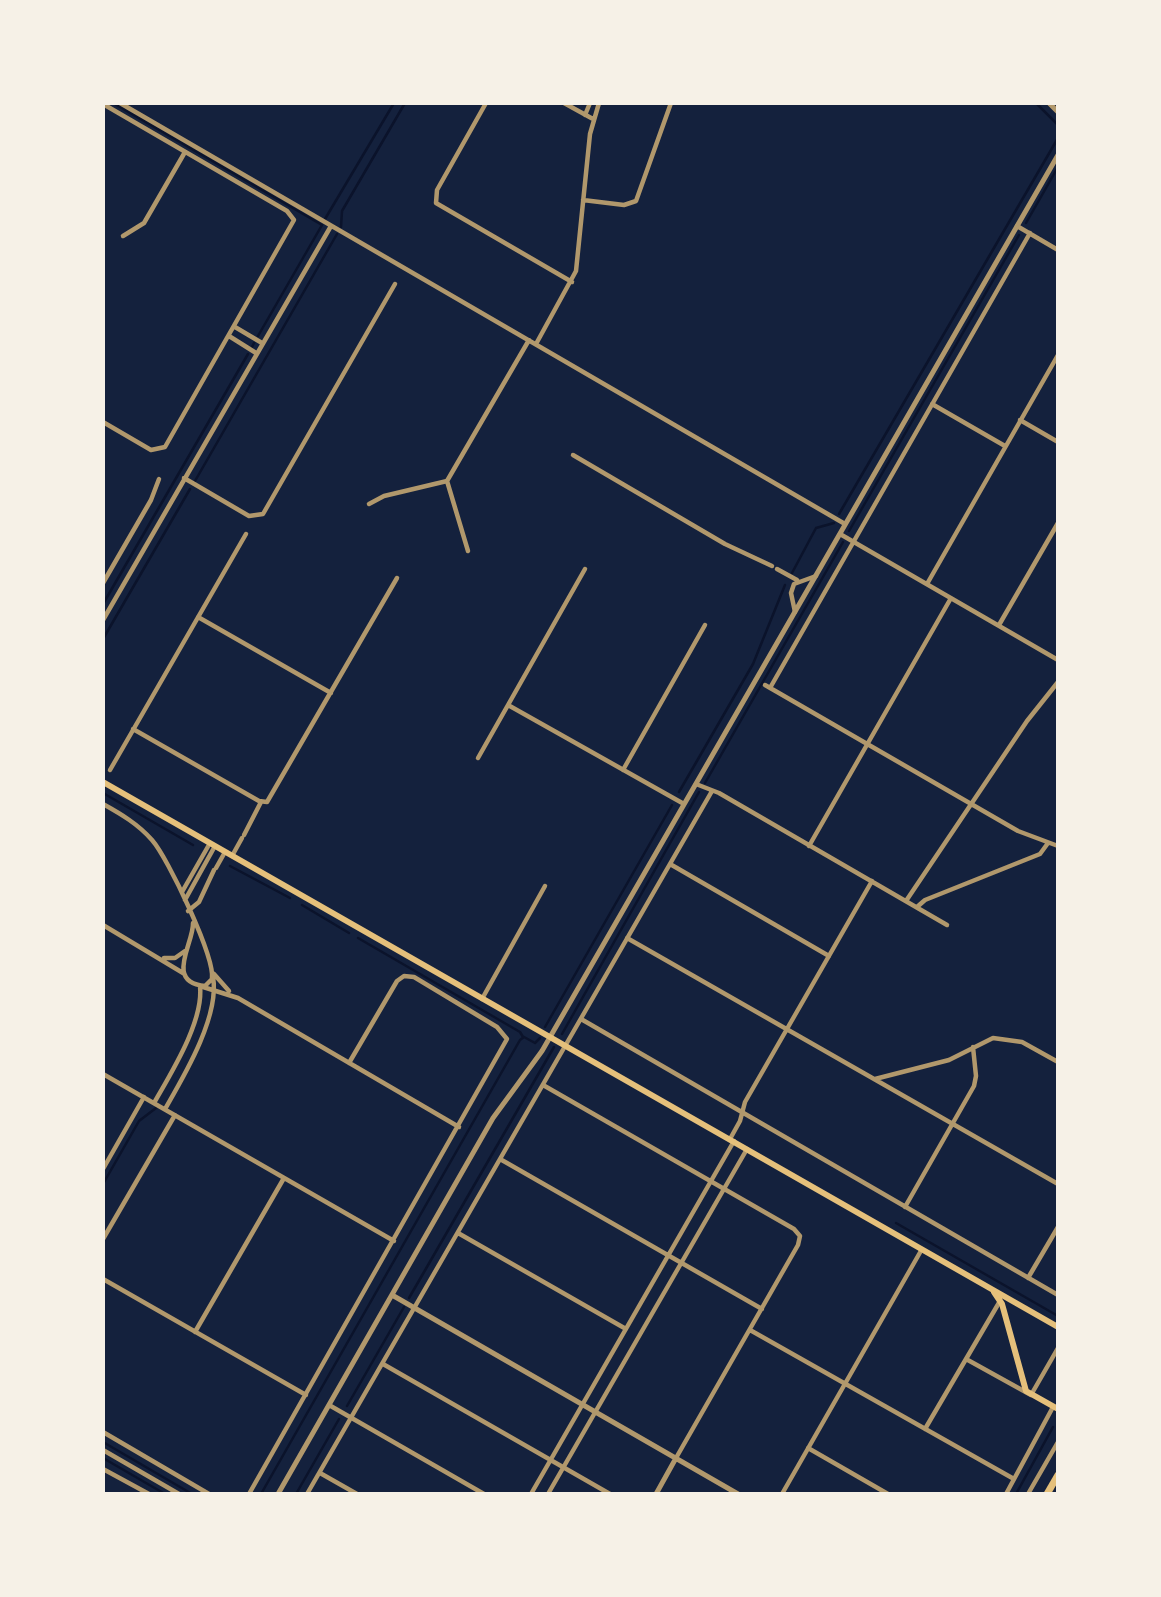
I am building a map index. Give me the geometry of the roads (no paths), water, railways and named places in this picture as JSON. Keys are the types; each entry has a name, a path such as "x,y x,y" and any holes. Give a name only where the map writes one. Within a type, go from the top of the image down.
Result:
{"main road":[{"path":"103,782 1058,1327"},
{"path":"987,1287 1000,1300 1025,1387 1031,1395 1056,1408"},
{"path":"1047,1494 1058,1475"}],"street":[{"path":"120,103 845,524"},
{"path":"486,103 437,190 436,203 572,282"},
{"path":"564,103 593,119"},
{"path":"585,115 590,103"},
{"path":"536,344 572,282 577,267 593,119 599,103"},
{"path":"583,200 624,205 636,201 671,103"},
{"path":"1049,103 1058,112"},
{"path":"103,104 287,211 294,219 163,449 151,450 103,422"},
{"path":"123,236 144,223 185,152"},
{"path":"278,1494 496,1113 550,1037 1058,155"},
{"path":"103,620 331,226"},
{"path":"1017,226 1058,250"},
{"path":"1030,233 854,542 768,686 1023,834 1058,846"},
{"path":"184,478 249,516 263,514 395,284"},
{"path":"234,327 262,343"},
{"path":"229,336 256,353"},
{"path":"369,504 384,496 447,481 529,340"},
{"path":"927,584 1058,355"},
{"path":"932,404 1006,446"},
{"path":"1020,420 1058,442"},
{"path":"573,455 725,544 797,580 816,576"},
{"path":"103,583 149,503 159,479"},
{"path":"447,481 468,551"},
{"path":"999,625 1058,523"},
{"path":"110,770 246,534"},
{"path":"840,534 1058,660"},
{"path":"478,758 585,569"},
{"path":"188,911 199,902 215,869 243,836 261,802 270,798 397,578"},
{"path":"794,612 791,593 797,580"},
{"path":"810,846 951,598"},
{"path":"198,617 331,693"},
{"path":"623,770 705,625"},
{"path":"906,901 1027,721 1058,682"},
{"path":"508,705 684,804"},
{"path":"133,729 261,802"},
{"path":"695,784 712,791 947,925"},
{"path":"307,1494 712,791"},
{"path":"103,804 133,822 153,841 171,869 212,973 214,989 197,1044 165,1110"},
{"path":"917,907 925,901 1040,854 1048,843"},
{"path":"181,893 213,845"},
{"path":"184,900 213,845"},
{"path":"670,864 829,956"},
{"path":"531,1494 711,1181 732,1140 742,1112 872,881"},
{"path":"482,999 545,886"},
{"path":"187,976 183,962 193,935 193,923"},
{"path":"103,925 157,956 200,986 238,998"},
{"path":"628,937 1058,1184"},
{"path":"157,956 175,958 186,950"},
{"path":"200,986 207,985 212,973"},
{"path":"212,973 238,998 458,1127"},
{"path":"249,1494 505,1046 506,1036 498,1027 414,977 404,976 397,981 349,1063"},
{"path":"155,1103 188,1035 199,1005 200,986"},
{"path":"581,1019 1058,1295"},
{"path":"874,1079 949,1060 990,1038 1015,1040 1058,1062"},
{"path":"905,1207 976,1081 973,1047"},
{"path":"103,1074 394,1241"},
{"path":"543,1084 794,1229 800,1236 762,1309 656,1494"},
{"path":"103,1169 144,1097"},
{"path":"103,1240 175,1115"},
{"path":"548,1494 747,1149"},
{"path":"500,1159 762,1309"},
{"path":"195,1332 284,1178"},
{"path":"1028,1278 1058,1227"},
{"path":"458,1233 626,1329"},
{"path":"782,1494 922,1249"},
{"path":"103,1279 306,1395"},
{"path":"392,1295 676,1458 729,1492 738,1494"},
{"path":"925,1429 1000,1300"},
{"path":"750,1330 1014,1479"},
{"path":"966,1359 1031,1395 1058,1348"},
{"path":"382,1364 610,1494"},
{"path":"329,1405 484,1494"},
{"path":"1006,1494 1056,1408"},
{"path":"103,1432 209,1494"},
{"path":"1028,1494 1058,1442"},
{"path":"808,1448 888,1494"},
{"path":"103,1450 179,1494"},
{"path":"103,1469 149,1494"},
{"path":"320,1473 357,1494"}],"waterway":[{"path":"113,103 322,225 258,336"},
{"path":"325,219 394,103"},
{"path":"341,227 342,211 405,103"},
{"path":"1036,103 1058,125"},
{"path":"839,514 1058,138"},
{"path":"1026,223 1058,167"},
{"path":"195,481 337,234"},
{"path":"849,531 1019,235"},
{"path":"252,347 254,343"},
{"path":"103,604 248,354"},
{"path":"103,639 190,489"},
{"path":"792,573 816,528 834,523"},
{"path":"705,783 843,542"},
{"path":"679,792 753,664 785,585"},
{"path":"562,1034 699,792"},
{"path":"103,793 193,845"},
{"path":"545,1027 672,805"},
{"path":"230,866 290,898"},
{"path":"302,905 349,933"},
{"path":"358,938 520,1032 523,1037"},
{"path":"261,1494 520,1040 524,1037 535,1043 540,1038"},
{"path":"409,1298 554,1047"},
{"path":"103,1184 139,1121 156,1108"},
{"path":"896,1223 1058,1316"},
{"path":"347,1406 404,1307"},
{"path":"296,1494 339,1419"},
{"path":"1016,1494 1053,1427"},
{"path":"103,1442 192,1494"},
{"path":"103,1458 165,1494"}]}
